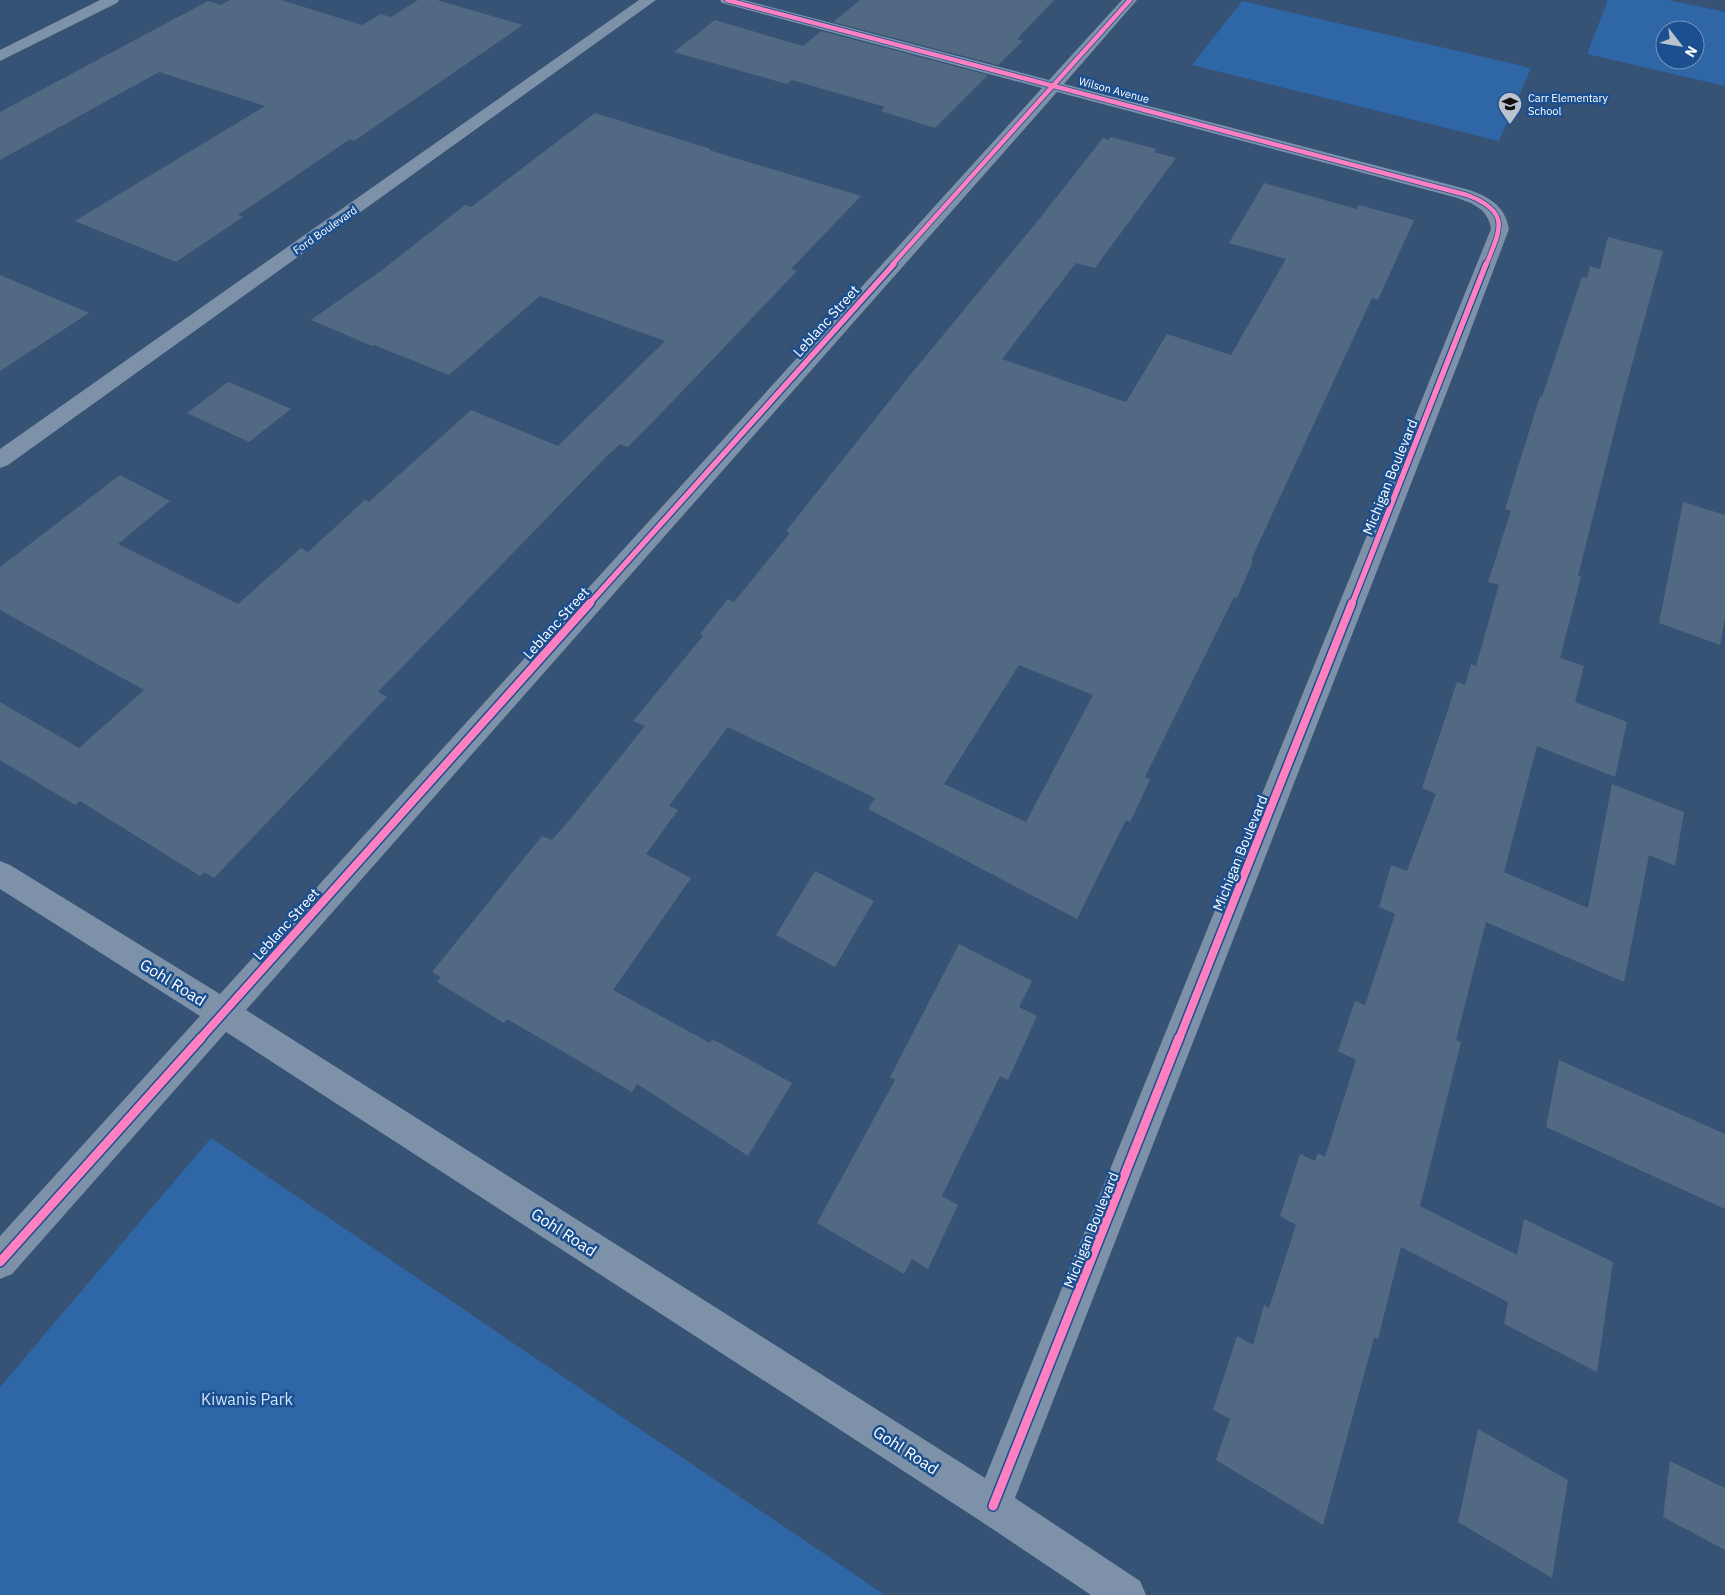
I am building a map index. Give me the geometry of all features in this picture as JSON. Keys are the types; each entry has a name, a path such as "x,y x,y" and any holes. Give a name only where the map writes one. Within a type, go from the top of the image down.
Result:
{"street":[{"path":"0,56 112,0"},
{"name":"Ford Boulevard","path":"0,460 649,0"},
{"name":"Wilson Avenue","path":"727,0 1460,192 1484,202 1492,209"},
{"name":"Leblanc Street","path":"0,1262 1130,0"},
{"name":"Michigan Boulevard","path":"993,1506 1500,229 1500,219 1492,209"},
{"name":"Gohl Road","path":"0,874 223,1013 993,1506 1126,1595"}],"green space":[{"path":"1608,0 1669,0 1725,12 1725,86 1656,70 1705,70 1705,20 1655,20 1655,70 1587,54"},
{"path":"1242,1 1531,68 1499,141 1192,65"},
{"name":"Kiwanis Park","path":"211,1138 885,1595 0,1595 0,1387"}],"building":[{"path":"230,0 281,0 362,25 381,14 391,17 418,0 437,0 523,25 354,141 350,139 238,215 243,217 176,262 75,221 265,106 159,72 0,160 0,112 208,1 221,5"},
{"path":"860,0 1054,0 1017,39 1023,41 998,65 833,22"},
{"path":"715,20 803,46 821,31 988,75 935,128 881,111 885,107 792,80 787,84 674,52"},
{"path":"595,113 861,196 791,269 797,271 671,403 628,447 620,444 606,457 378,692 387,697 214,878 204,872 200,876 80,801 75,805 0,760 0,702 79,748 144,690 0,610 0,567 120,475 170,501 118,544 238,604 301,548 308,552 365,500 369,502 471,410 558,446 665,341 540,296 449,375 374,345 372,346 311,320 382,270 465,205 471,207"},
{"path":"1111,137 1157,149 1154,152 1176,158 1095,268 1076,263 1002,359 1126,402 1167,334 1231,355 1286,259 1229,243 1264,183 1357,209 1359,205 1414,220 1378,300 1372,298 1251,560 1253,561 1237,598 1234,597 1145,777 1150,780 1130,822 1126,820 1077,919 868,809 875,798 728,727 669,806 678,810 646,854 691,878 613,990 710,1043 712,1039 792,1083 748,1156 637,1084 632,1092 507,1019 504,1023 437,982 441,977 432,972 542,836 552,840 572,817 645,726 633,721 703,636 700,634 728,599 734,602 790,533 786,531 906,380 1040,218 1103,138 1108,140","holes":["1019,665 1093,695 1026,822 944,784"]},
{"path":"1608,237 1663,251 1622,401 1578,576 1581,577 1560,658 1584,666 1575,702 1627,722 1615,777 1537,746 1504,872 1588,908 1612,784 1684,812 1675,866 1649,855 1624,982 1486,922 1456,1040 1461,1042 1420,1206 1517,1255 1524,1219 1613,1262 1597,1372 1504,1324 1508,1302 1401,1247 1378,1339 1374,1338 1323,1525 1216,1460 1230,1419 1213,1410 1237,1336 1253,1345 1264,1305 1269,1308 1296,1225 1280,1216 1300,1154 1315,1161 1318,1153 1325,1157 1356,1060 1338,1051 1355,1001 1365,1005 1395,914 1379,907 1391,865 1407,871 1436,794 1422,788 1457,682 1465,685 1471,664 1476,666 1499,585 1488,582 1511,511 1505,509 1540,396 1542,397 1582,277 1587,278 1590,266 1600,269"},
{"path":"0,275 89,313 0,371"},
{"path":"228,382 291,409 249,442 187,413"},
{"path":"1683,502 1725,515 1725,618 1720,645 1659,623"},
{"path":"815,871 874,901 835,967 776,935"},
{"path":"959,944 1032,981 1019,1007 1037,1016 1008,1080 1000,1076 942,1196 958,1205 928,1269 912,1259 904,1274 817,1223 895,1080 890,1077"},
{"path":"1559,1060 1725,1134 1725,1209 1546,1127"},
{"path":"1478,1429 1568,1480 1552,1578 1458,1522"},
{"path":"1670,1461 1725,1488 1725,1550 1663,1517"}],"cycle path":[{"path":"727,0 1460,193 1487,205 1492,209 1499,221 1500,229 1452,353 993,1506"},
{"path":"0,1262 1130,0"}],"place":[{"name":"Carr Elementary School","path":"1510,125"}]}
